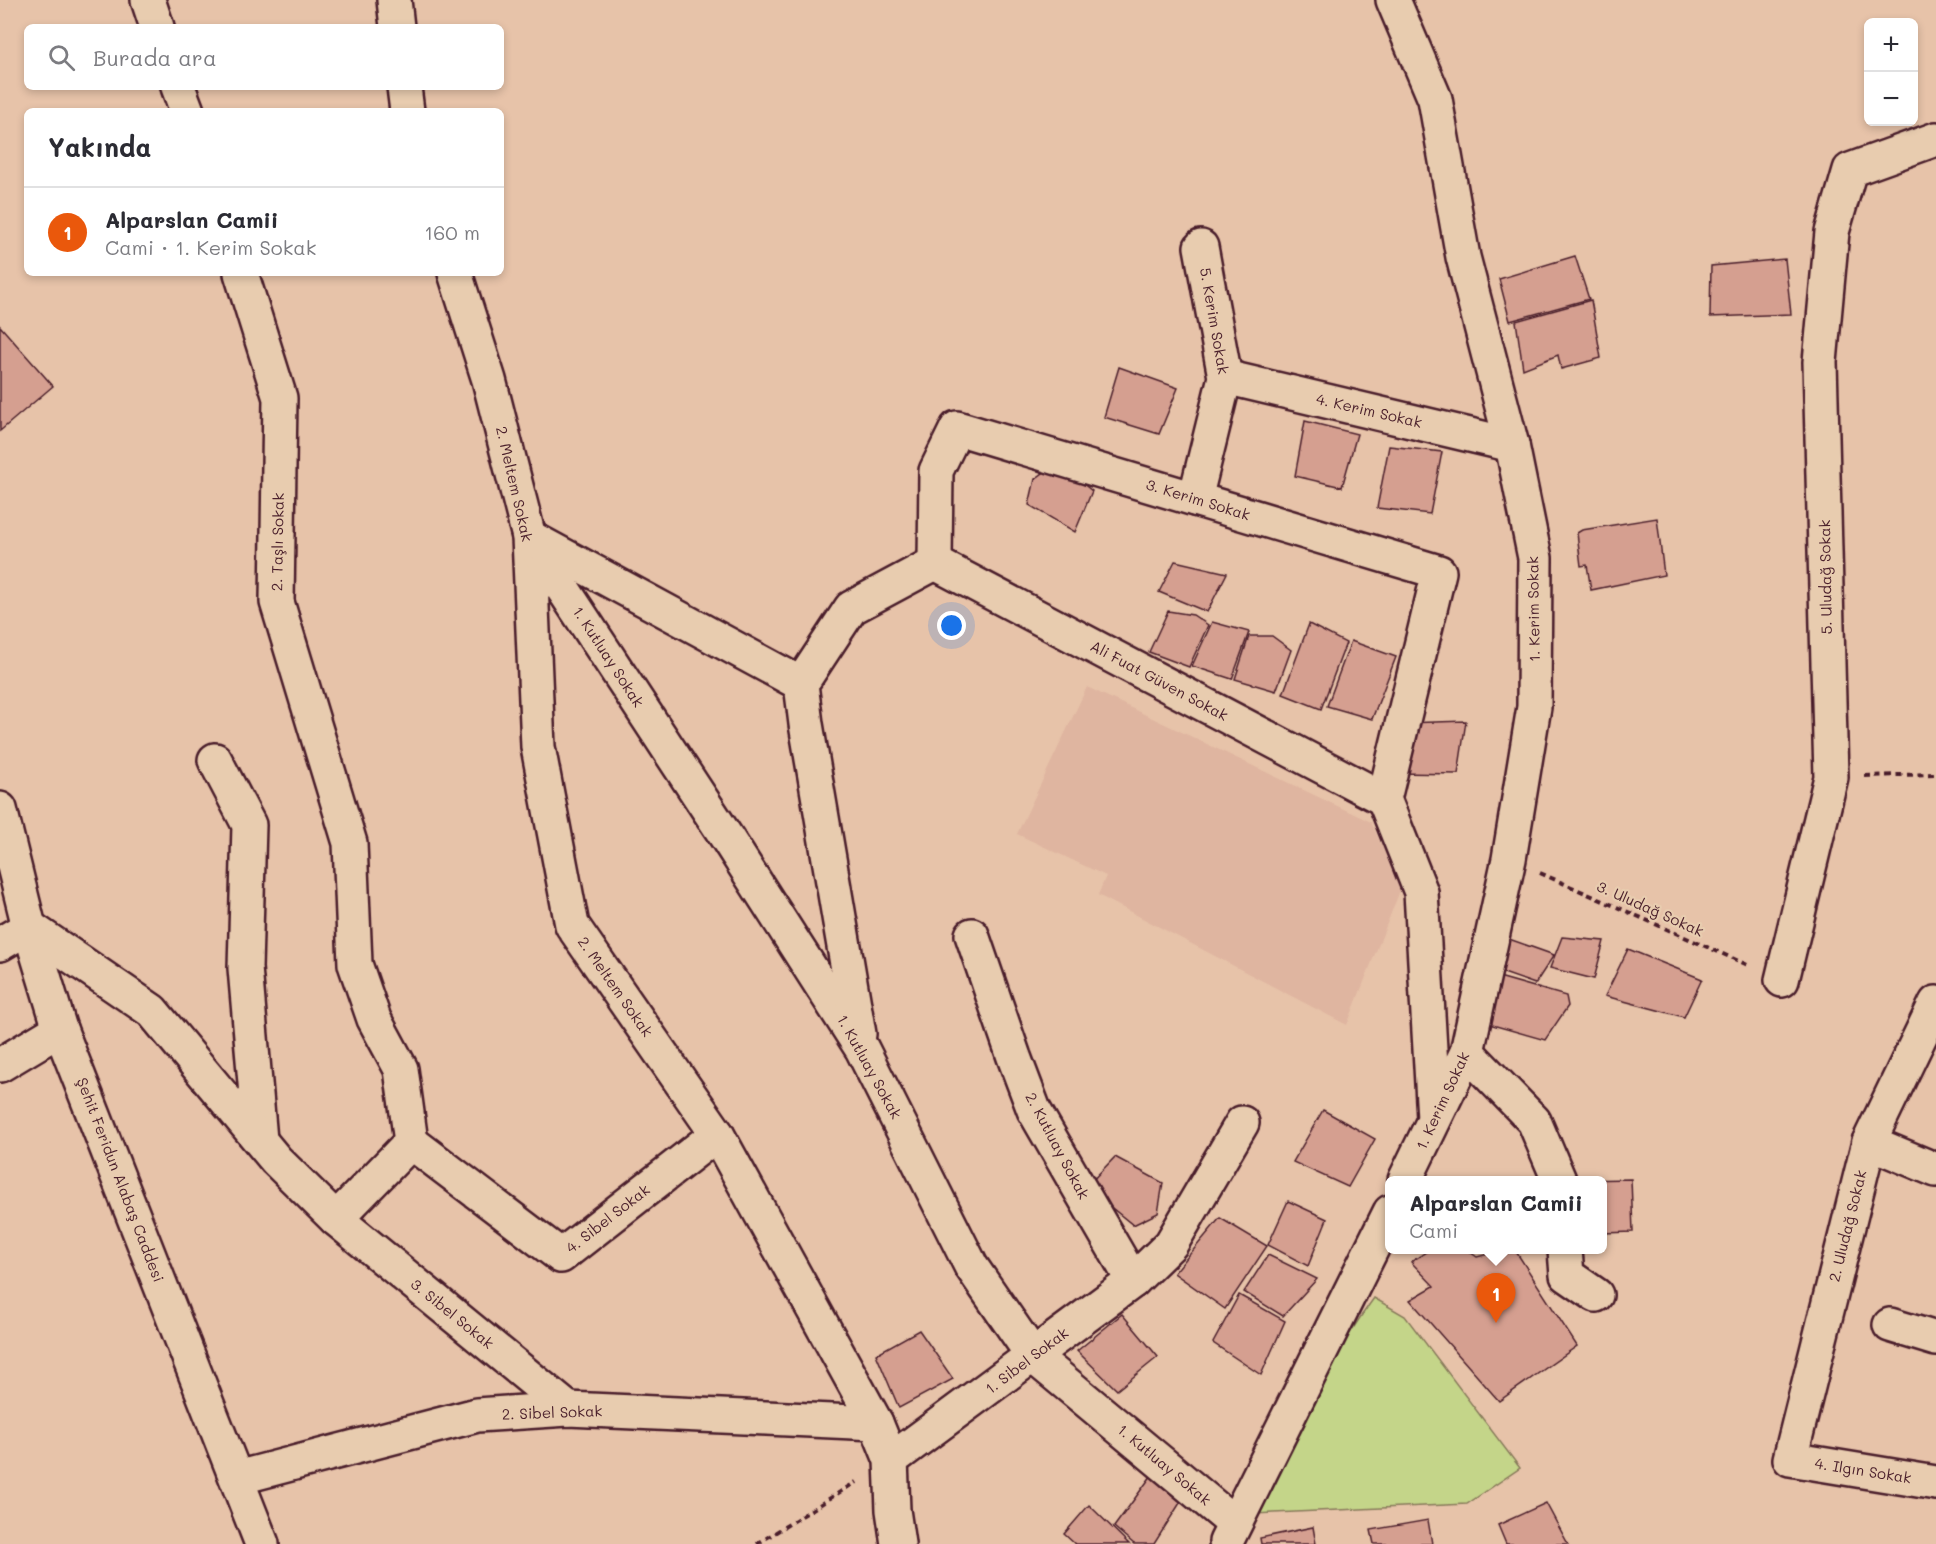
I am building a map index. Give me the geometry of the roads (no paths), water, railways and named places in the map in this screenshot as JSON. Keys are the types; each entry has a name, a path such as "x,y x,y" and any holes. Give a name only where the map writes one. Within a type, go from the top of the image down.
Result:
{"street":[{"path":"148,0 156,24"},
{"path":"394,0 397,24"},
{"name":"1. Kerim Sokak","path":"1393,0 1435,99 1463,257 1512,445 1535,558 1534,707 1509,859 1467,1052 1407,1176"},
{"path":"179,90 186,108"},
{"path":"404,90 407,108"},
{"name":"5. Uludağ Sokak","path":"1782,980 1831,777 1820,362 1832,232 1850,170 1936,139"},
{"name":"5. Kerim Sokak","path":"1195,499 1225,377 1201,248"},
{"name":"2. Taşlı Sokak","path":"242,276 280,398 277,602 350,843 355,964 374,1019 401,1069 411,1142"},
{"name":"2. Meltem Sokak","path":"456,276 489,380 529,537 538,747 572,925 717,1134 876,1423 891,1460 893,1510 898,1544"},
{"name":"4. Kerim Sokak","path":"1225,377 1512,445"},
{"name":"3. Kerim Sokak","path":"935,563 936,471 957,428 1439,572 1384,799"},
{"path":"529,537 801,684"},
{"name":"1. Kutluay Sokak","path":"529,537 727,838 862,1049 971,1266 1033,1356 1229,1534"},
{"path":"862,1049 801,684 851,608 935,563"},
{"name":"Ali Fuat Güven Sokak","path":"935,563 1384,799"},
{"path":"215,760 249,825 245,968 260,1140"},
{"path":"1384,799 1421,892 1434,1123"},
{"name":"Şehit Feridun Alabaş Caddesi","path":"0,809 29,927 60,1029 262,1544"},
{"path":"0,944 29,927"},
{"name":"3. Sibel Sokak","path":"29,927 152,1011 276,1160 336,1219 568,1409"},
{"name":"2. Kutluay Sokak","path":"972,935 1034,1110 1132,1281"},
{"name":"2. Uludağ Sokak","path":"1790,1459 1869,1142 1929,1034 1936,1003"},
{"path":"0,1065 60,1029"},
{"path":"1467,1052 1534,1121 1557,1176"},
{"name":"1. Sibel Sokak","path":"891,1460 1132,1281 1171,1244 1242,1123"},
{"name":"4. Sibel Sokak","path":"411,1142 561,1256 717,1134"},
{"path":"336,1219 411,1142"},
{"path":"1869,1142 1936,1170"},
{"path":"1229,1534 1385,1220"},
{"path":"1565,1254 1567,1275 1596,1295"},
{"path":"1890,1325 1936,1339"},
{"name":"2. Sibel Sokak","path":"237,1478 477,1415 568,1409 876,1423"},
{"name":"4. Ilgın Sokak","path":"1790,1459 1936,1483"}],"place":[{"name":"Alparslan Camii","path":"1496,1323"}]}
